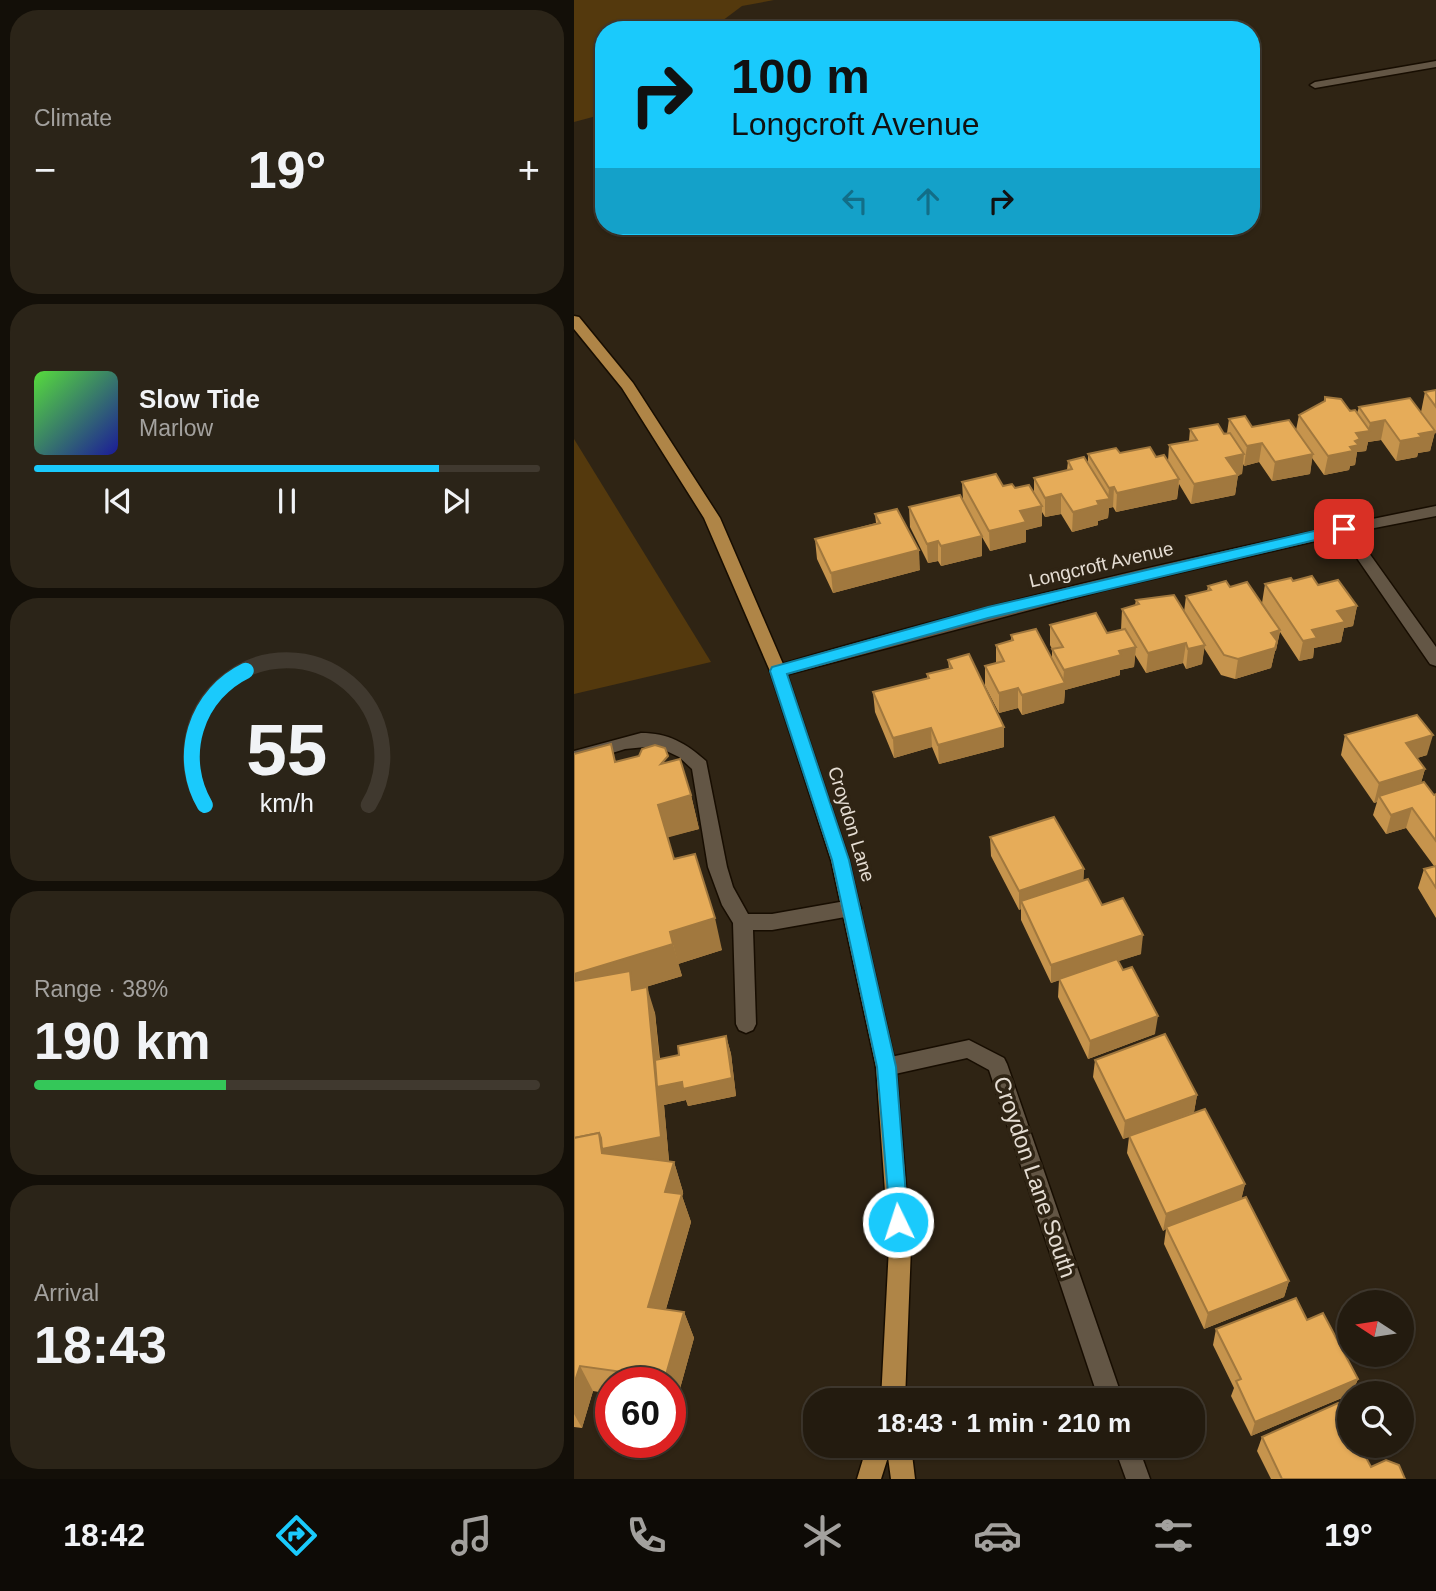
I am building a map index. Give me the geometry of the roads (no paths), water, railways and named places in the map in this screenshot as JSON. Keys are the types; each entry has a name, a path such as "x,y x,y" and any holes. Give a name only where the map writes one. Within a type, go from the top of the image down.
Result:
{"main road":[{"name":"Croydon Lane","path":"574,320 628,386 712,518 778,671 840,860 886,1067 900,1247 894,1388"},
{"path":"869,1479 875,1458"},
{"path":"900,1458 903,1479"}],"street":[{"path":"1315,85 1436,64"},
{"name":"Longcroft Avenue","path":"778,671 988,612 1344,529 1436,511"},
{"path":"1344,529 1436,660"},
{"path":"574,758 653,737 673,742 700,766 718,877 729,904 743,922 746,1024"},
{"path":"743,922 772,922 851,908"},
{"name":"Croydon Lane South","path":"886,1067 969,1049 997,1064 1107,1388"},
{"path":"1130,1458 1138,1479"}]}
